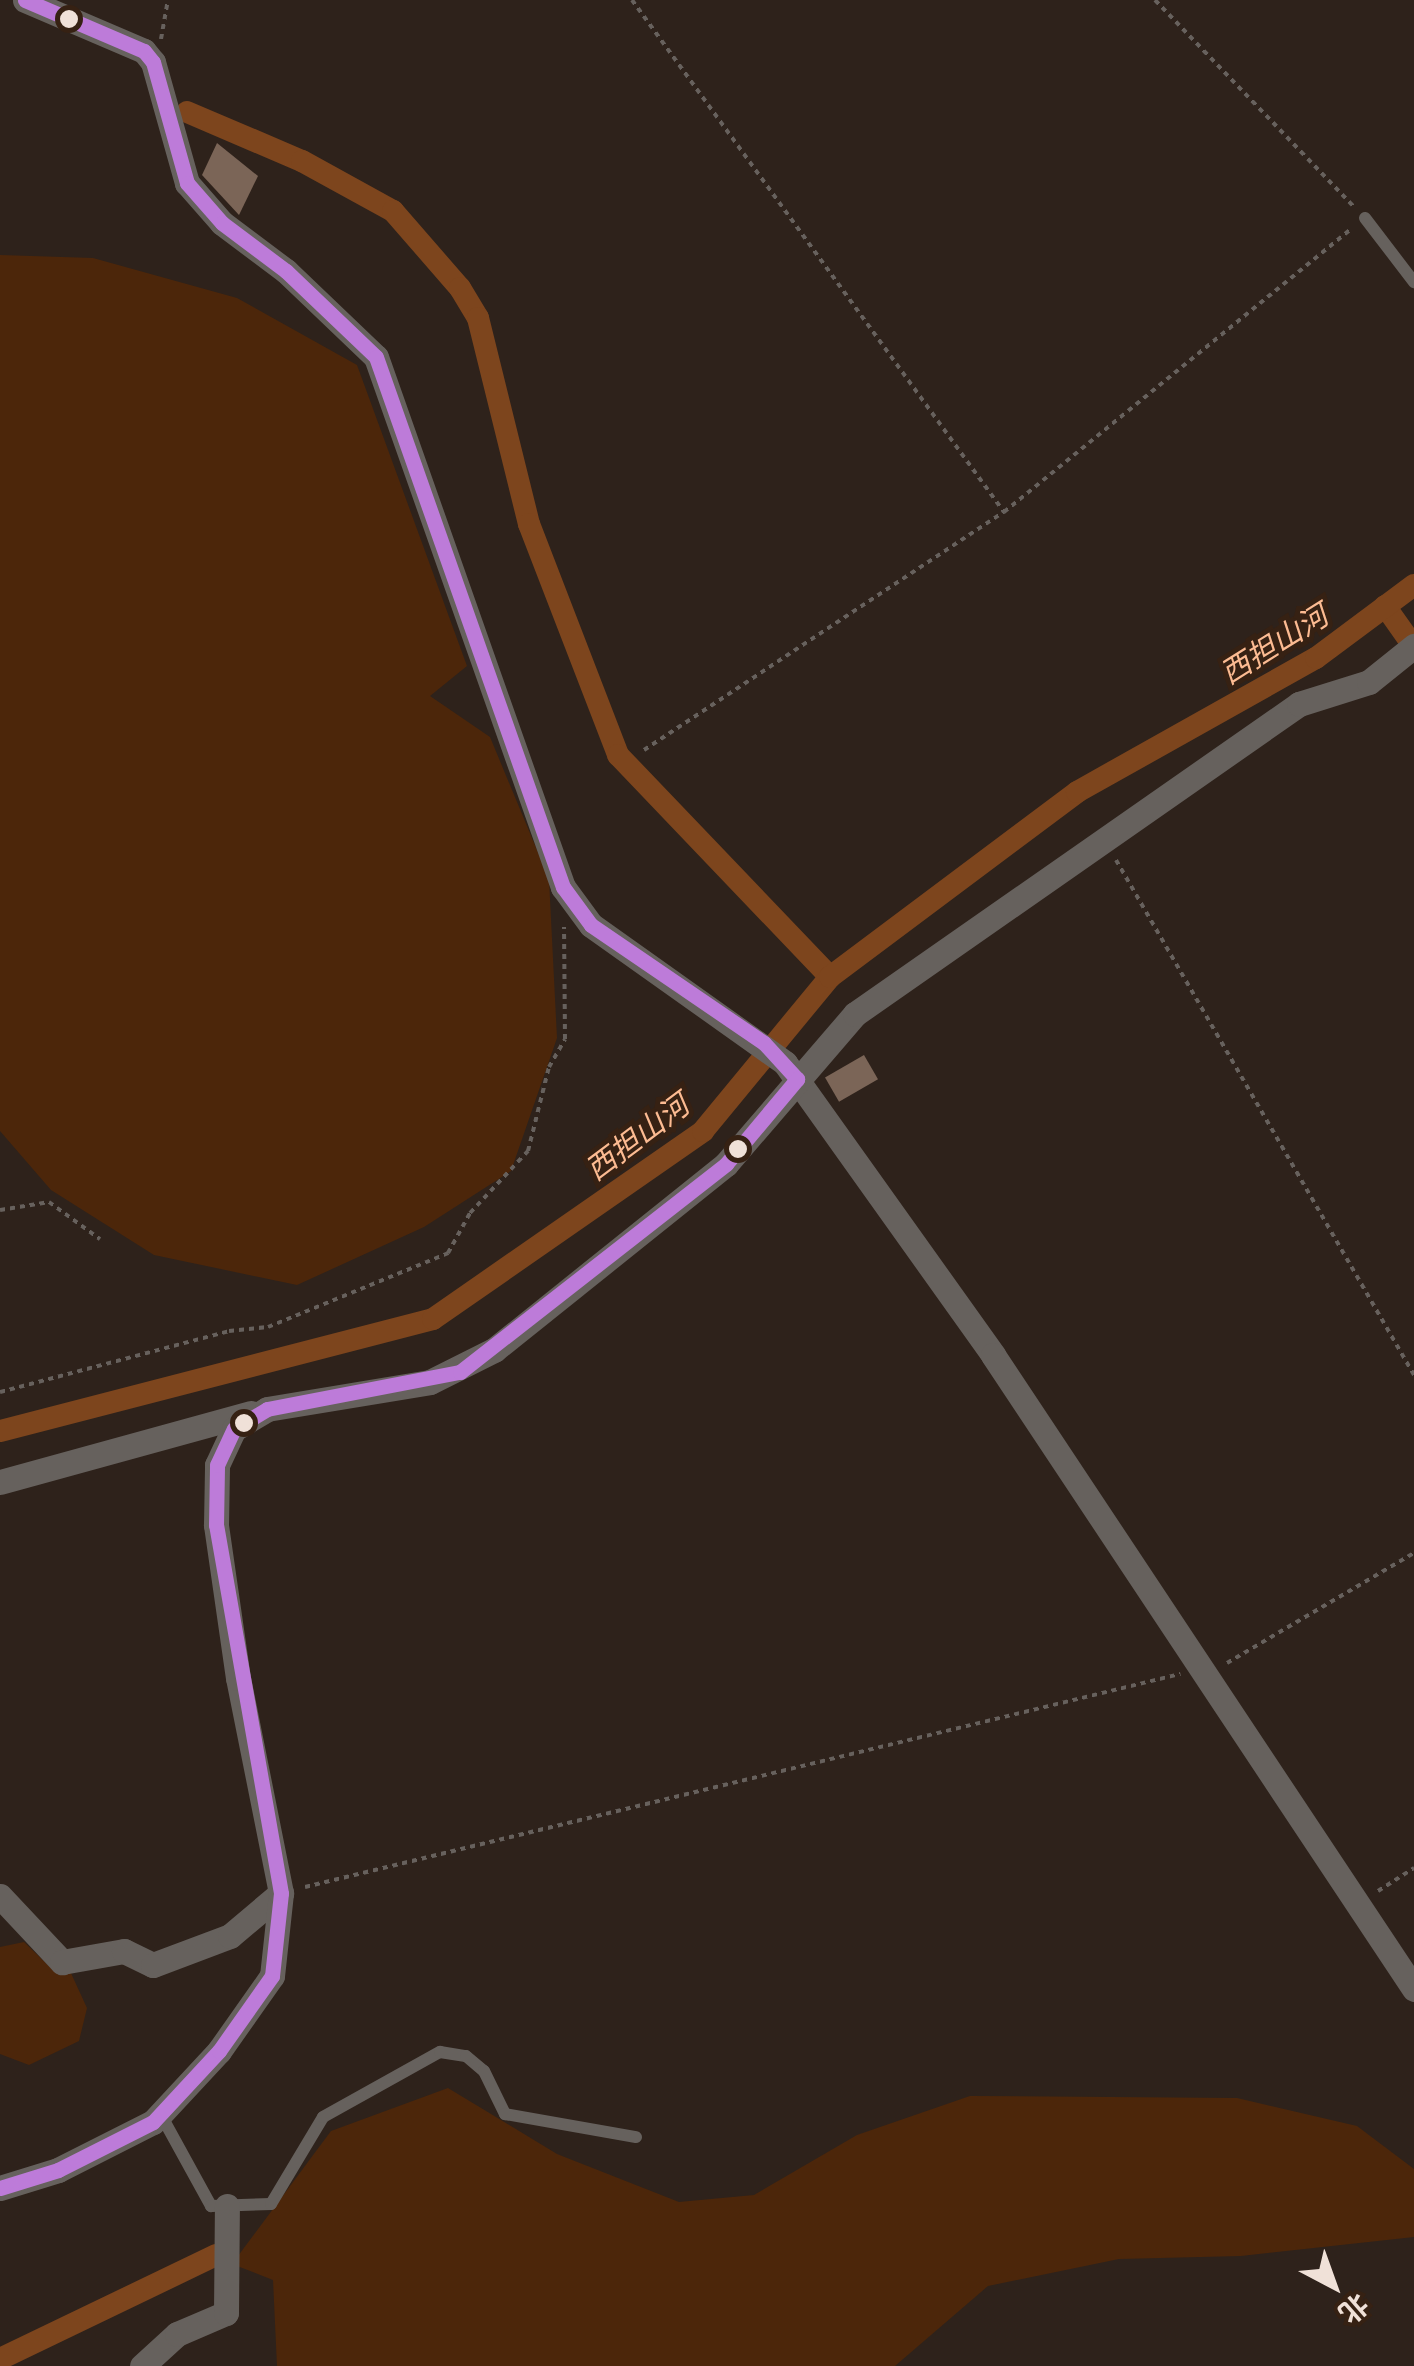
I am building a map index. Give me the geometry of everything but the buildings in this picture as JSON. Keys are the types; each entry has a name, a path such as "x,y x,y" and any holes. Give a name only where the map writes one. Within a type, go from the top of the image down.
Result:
{"street":[{"path":"25,0 144,51 153,62 187,183 222,223 286,271 376,358 563,887 591,926 764,1042 791,1071 992,1355 1414,1989"},
{"path":"0,1482 267,1409 460,1372 726,1164 791,1071 856,1014 1298,704 1369,682 1404,654"},
{"path":"0,2188 58,2170 161,2115 219,2051 272,1976 281,1893 238,1678 216,1525 217,1465 234,1429 267,1409"},
{"path":"0,1896 62,1962 124,1951 153,1965 230,1936 281,1893"},
{"path":"142,2366 177,2334 226,2313 227,2206"}],"lane":[{"path":"1365,218 1414,282"},
{"path":"161,2115 211,2206 271,2204 323,2118 440,2052 466,2056 484,2072 505,2114 636,2137"}],"path":[{"path":"153,62 168,0"},
{"path":"632,0 1004,512"},
{"path":"644,750 1004,512 1365,218 1155,0"},
{"path":"1104,840 1414,1375"},
{"path":"0,1392 229,1331 268,1328 448,1253 470,1213 528,1151 549,1068 565,1039 564,925"},
{"path":"0,1210 49,1202 100,1239"},
{"path":"281,1893 1204,1672 1414,1552"},
{"path":"1358,1904 1414,1868"}],"shaded area":[{"path":"0,255 93,258 237,298 357,365 467,666 430,696 490,737 549,879 557,1038 511,1171 424,1227 297,1285 154,1255 51,1190 0,1131"},
{"path":"24,1942 51,1968 70,1971 87,2008 79,2041 29,2065 0,2054 0,1947"},
{"path":"448,2088 557,2154 679,2202 754,2195 857,2135 970,2096 1237,2098 1357,2126 1414,2169 1414,2237 1241,2256 1119,2259 988,2286 895,2366 277,2366 273,2280 232,2264 331,2131"}],"waterway":[{"path":"187,112 302,161 393,211 460,288 478,318 529,524 618,755 830,977"},
{"name":"西担山河","path":"0,1431 433,1319 703,1131 830,977 1077,792 1316,658 1414,585"},
{"path":"1385,606 1414,647"},
{"path":"0,2359 216,2255"}],"transit line":[{"path":"25,0 144,51 153,62 187,183 222,223 286,271 376,357 563,887 591,925 764,1043 797,1079"},
{"path":"0,2188 58,2170 153,2122 219,2051 272,1976 281,1893 216,1525 217,1465 234,1429 267,1409 460,1372 726,1164 797,1079"}]}
